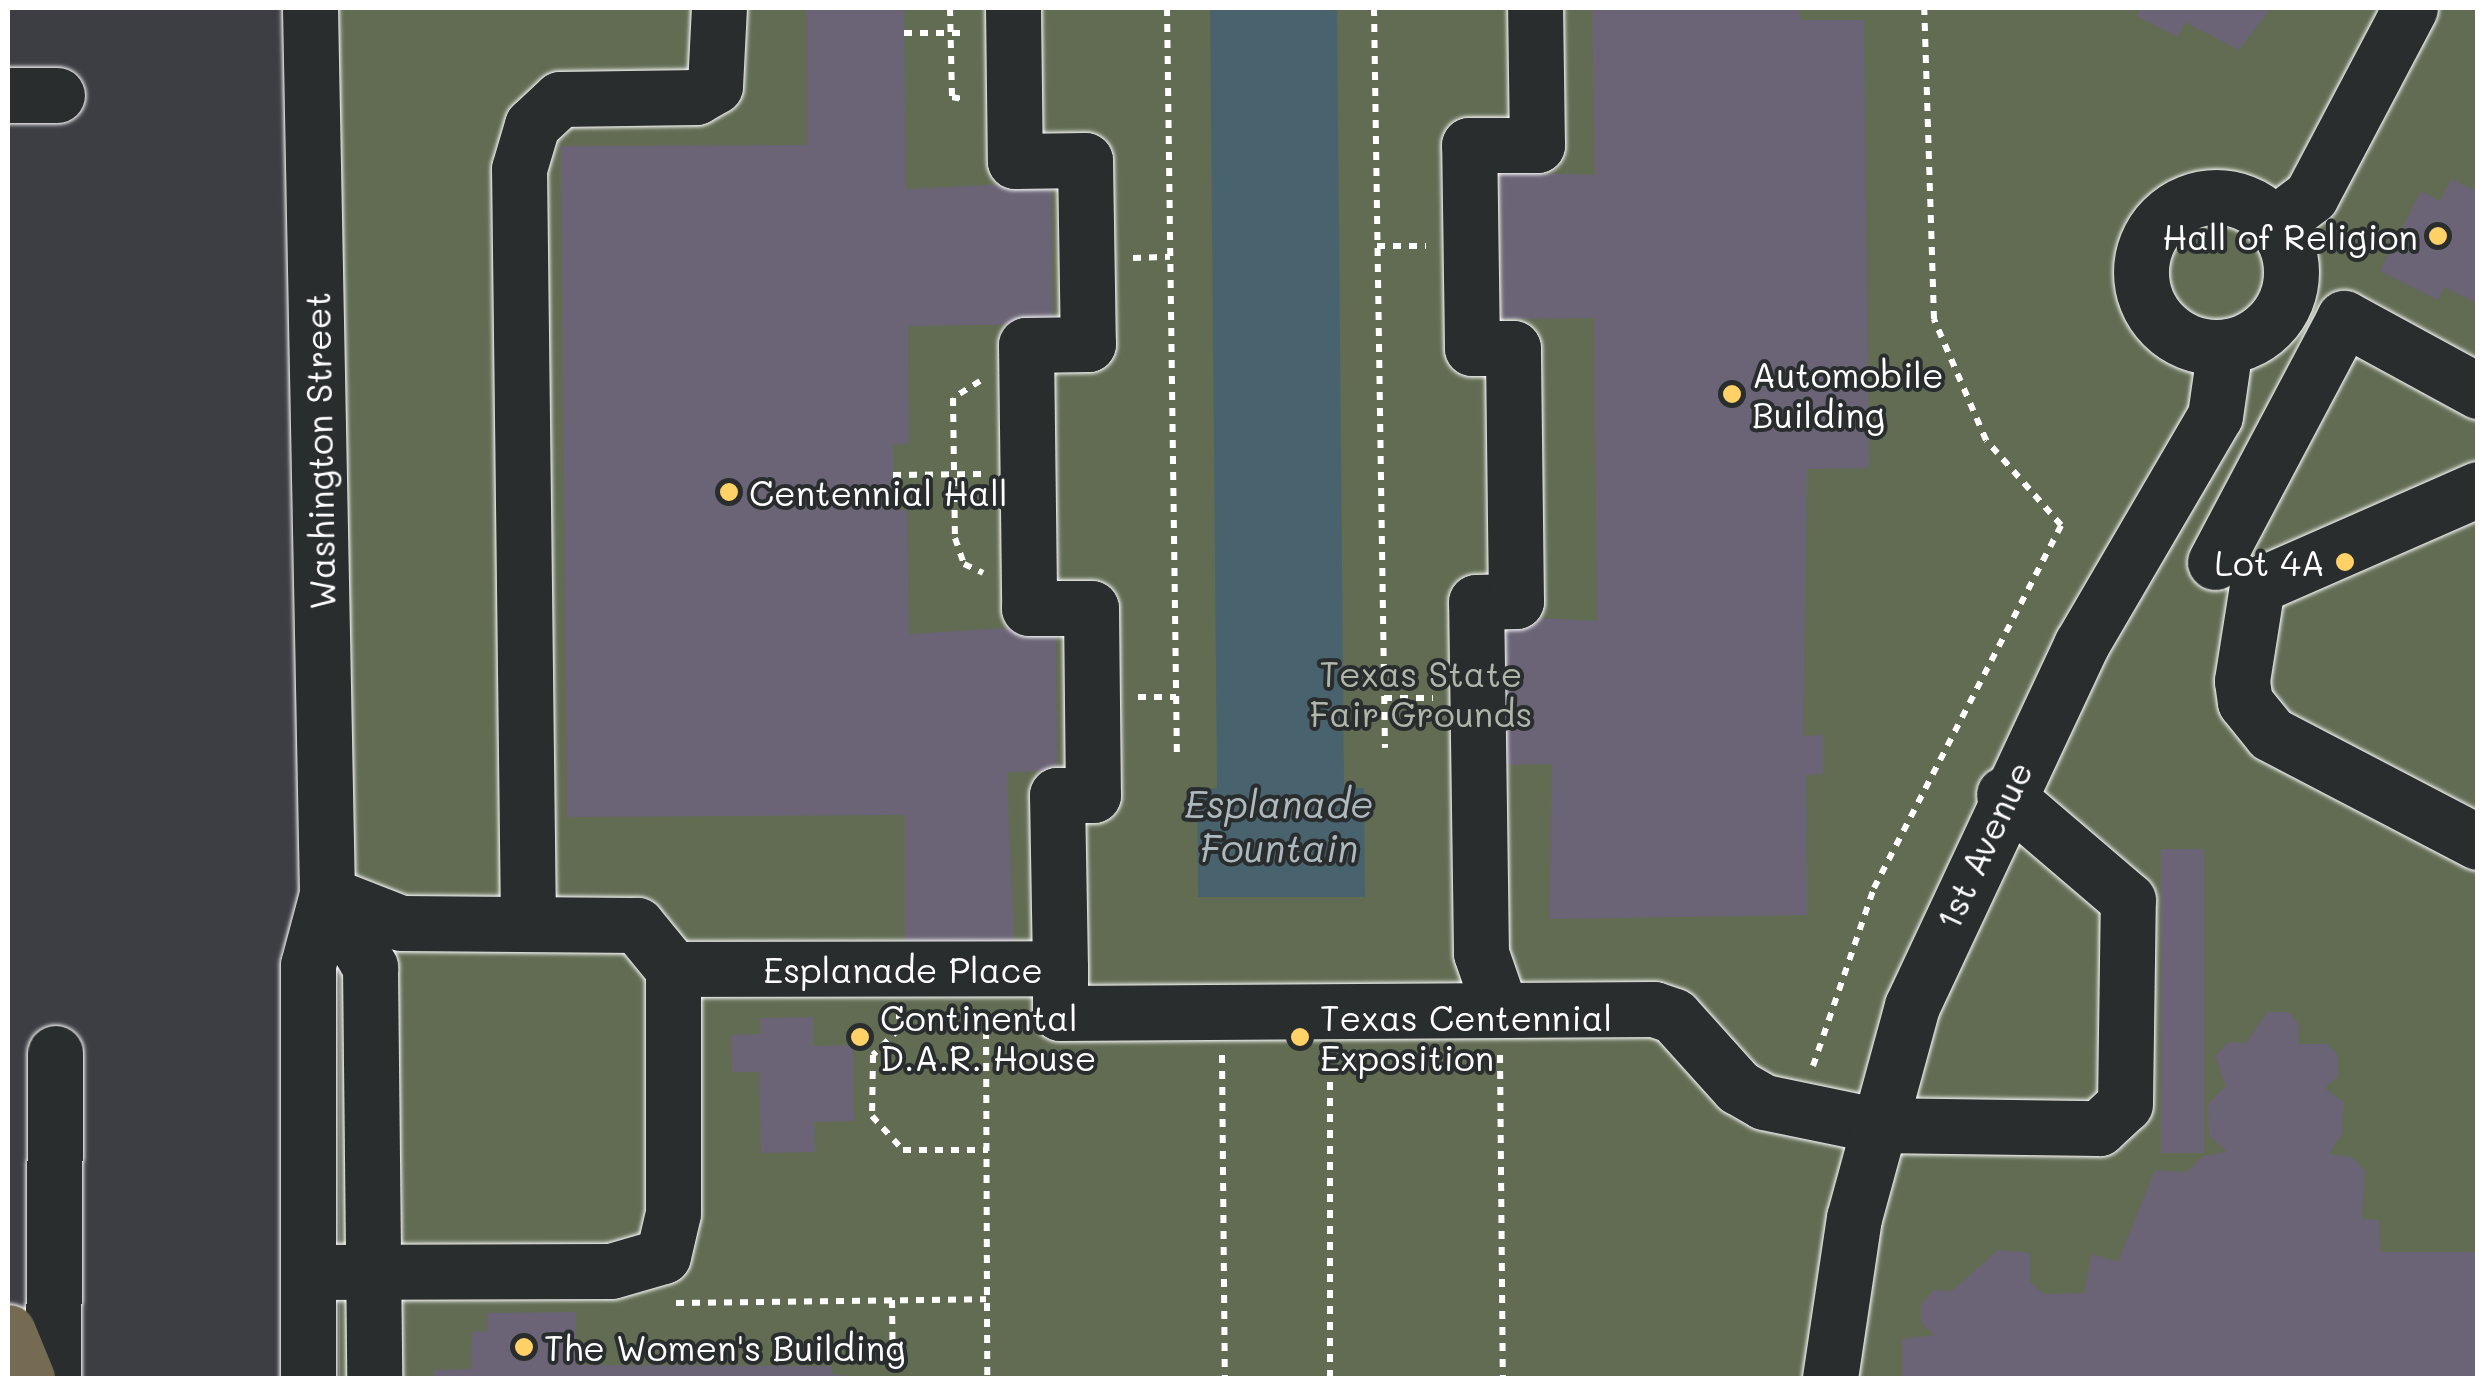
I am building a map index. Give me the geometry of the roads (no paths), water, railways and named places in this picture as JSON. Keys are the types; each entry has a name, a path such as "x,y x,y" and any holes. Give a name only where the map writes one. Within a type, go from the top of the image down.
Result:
{"main road":[{"path":"8,1332 27,1378"}],"street":[{"name":"Washington Street","path":"308,1378 308,965 327,894 310,8"},
{"path":"528,924 519,169 532,125 560,99 696,96 715,86 720,65 719,8"},
{"path":"1500,1008 1480,954 1476,602 1516,601 1512,348 1472,348 1469,146 1537,144 1535,8"},
{"path":"2274,224 2311,196 2410,8"},
{"path":"1013,20 1015,162 1086,160 1088,344 1026,345 1029,608 1090,608 1093,794 1057,795 1060,968"},
{"path":"2206,197 2255,206 2274,224 2292,267 2289,291 2264,330 2226,347 2195,344 2154,315 2143,292 2147,242 2161,220 2206,197"},
{"path":"2478,391 2344,318 2236,574 2245,702 2271,734 2478,842"},
{"name":"1st Avenue","path":"1830,1378 1838,1292 1876,1125 1912,1006 2004,794 2148,520 2214,416 2226,347"},
{"path":"2236,574 2478,489"},
{"path":"2148,520 2236,574"},
{"name":"Esplanade Place","path":"673,969 1060,968 1060,1013 1330,1008 1654,1009 1690,1031 1738,1087 1800,1111 1876,1125 2099,1128 2126,1104 2128,900 2004,794"},
{"name":"Washington Street","path":"327,894 370,967 374,1378"},
{"path":"308,1272 624,1270 664,1256 673,1213 673,969 637,925 401,923 327,894"},
{"path":"53,1378 55,1053"}],"water":[{"name":"Esplanade Fountain","path":"1210,8 1337,8 1344,788 1364,788 1365,897 1198,897 1197,789 1217,788"}],"place":[{"name":"Hall of Religion","path":"2438,236"},
{"name":"Automobile Building","path":"1732,394"},
{"name":"Centennial Hall","path":"729,492"},
{"name":"Lot 4A","path":"2345,562"},
{"name":"Continental D.A.R. House","path":"860,1037"},
{"name":"Texas Centennial Exposition","path":"1300,1037"},
{"name":"The Women's Building","path":"524,1347"}],"park label":[{"name":"Texas State Fair Grounds","path":"1421,693"}]}
